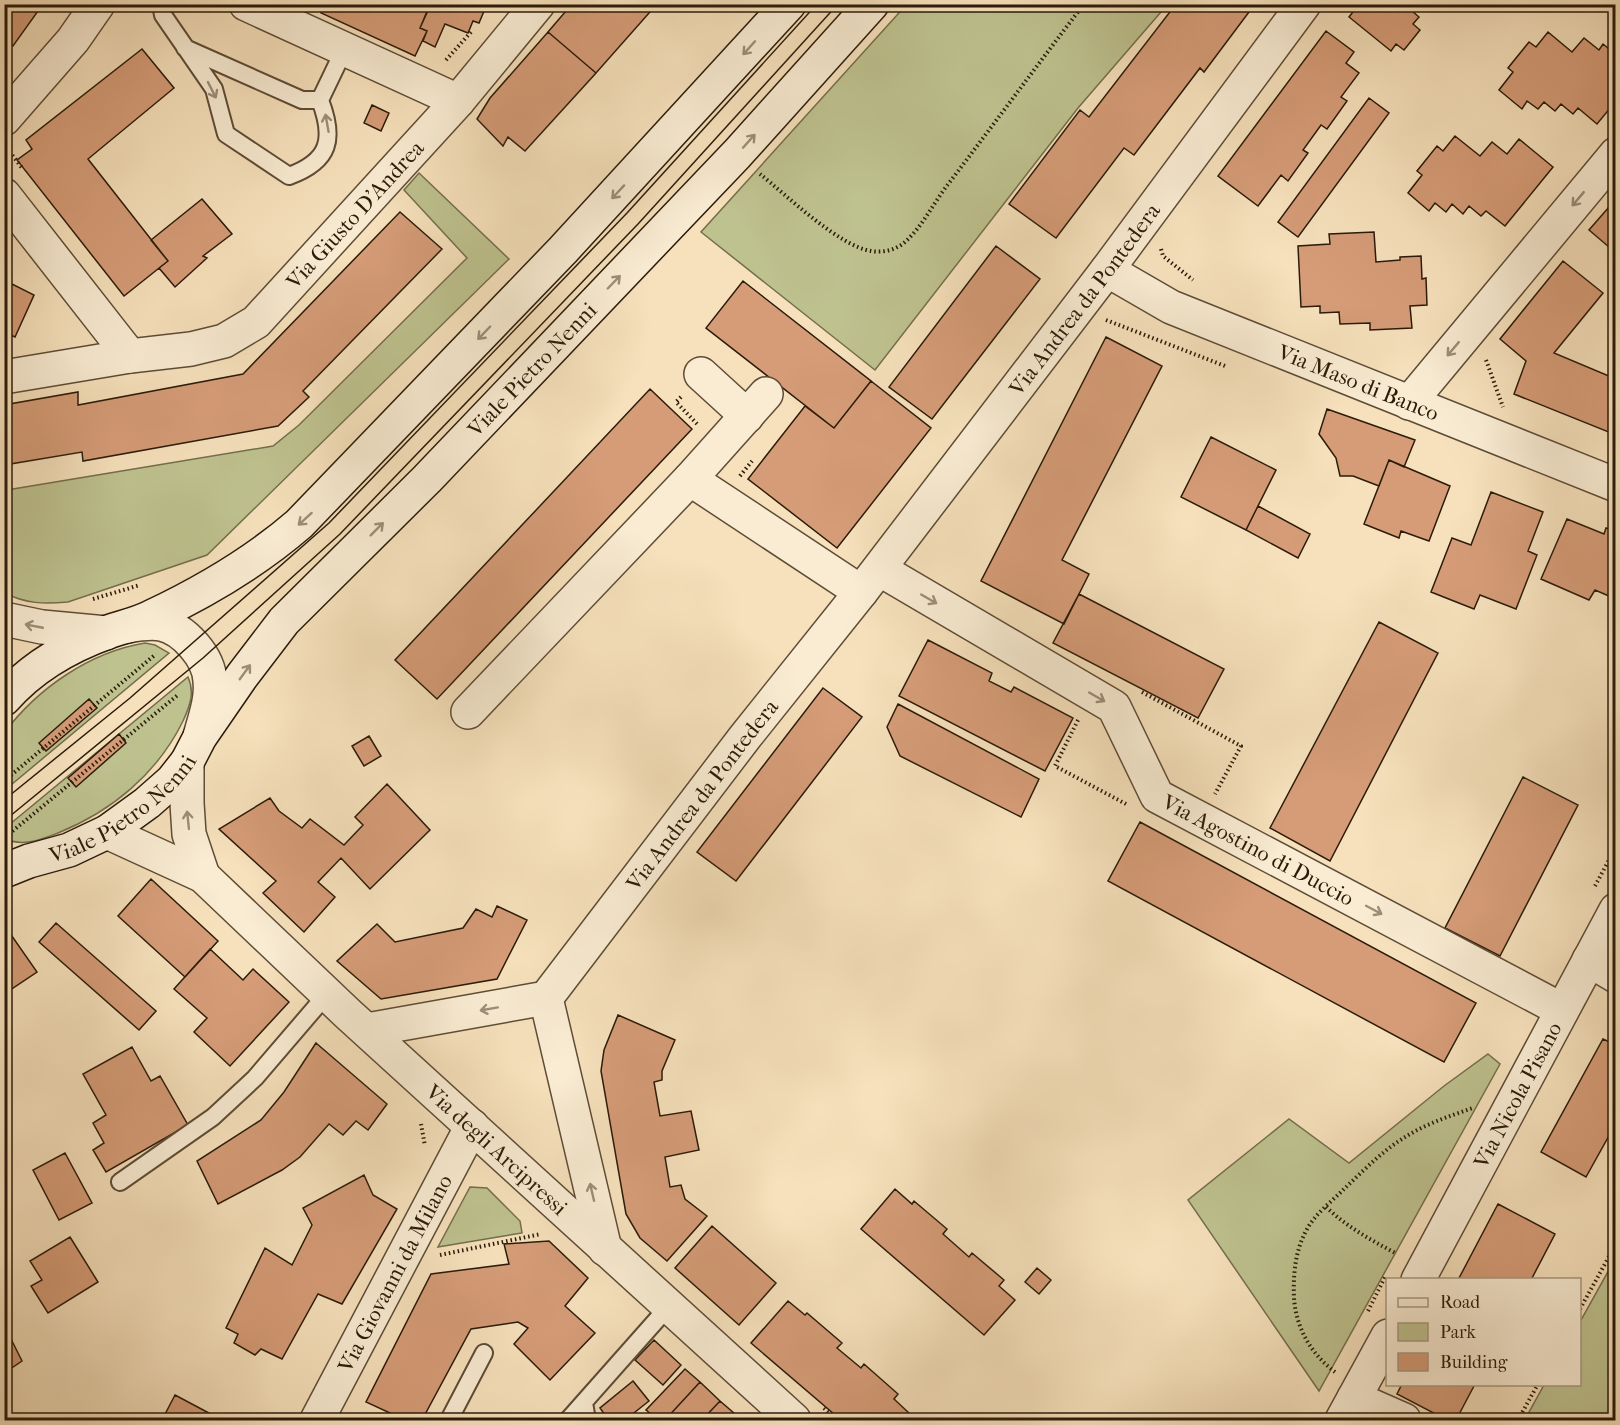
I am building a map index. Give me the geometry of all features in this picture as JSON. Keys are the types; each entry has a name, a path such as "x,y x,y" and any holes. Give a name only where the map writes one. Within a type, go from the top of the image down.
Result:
{"street":[{"path":"10,130 98,4"},
{"path":"246,4 458,101"},
{"name":"Via Giusto D'Andrea","path":"4,377 129,356 191,349 224,340 256,322 458,101 538,4"},
{"name":"Viale Pietro Nenni","path":"4,699 25,678 64,651 155,615 238,570 278,543 314,510 563,250 789,4"},
{"name":"Viale Pietro Nenni","path":"13,864 69,850 107,832 159,794 193,750 257,655 290,615 427,479 737,154 872,4"},
{"name":"Via Andrea da Pontedera","path":"546,998 745,737 870,581 1107,270 1304,4"},
{"path":"1409,403 1616,154"},
{"path":"17,186 129,356"},
{"name":"Via Maso di Banco","path":"1107,270 1171,307 1616,485"},
{"path":"468,712 690,479 756,405 701,374"},
{"path":"690,479 870,581"},
{"name":"Via Agostino di Duccio","path":"870,581 1114,707 1157,796 1562,1010"},
{"path":"4,619 42,627 117,630"},
{"name":"Viale Pietro Nenni","path":"117,630 157,624 171,628 192,644 203,658 210,676 210,690 193,750"},
{"name":"Via degli Arcipressi","path":"193,750 187,803 189,834 203,876"},
{"name":"Via degli Arcipressi","path":"107,832 203,876 327,994 669,1306 807,1413"},
{"name":"Via Nicola Pisano","path":"1399,1272 1562,1010 1602,968 1616,910"},
{"path":"367,1030 546,998 605,1249"},
{"name":"Via Giovanni da Milano","path":"318,1420 472,1126"},
{"path":"1377,1324 1341,1393 1404,1420"}],"lane":[{"path":"161,4 163,15 214,89 226,134 289,176 307,169 322,153 329,137 327,117 320,100 345,50"},
{"path":"184,47 302,100 320,100"},
{"path":"120,1182 213,1118 255,1078 327,994"},
{"path":"568,1420 669,1306"},
{"path":"449,1420 484,1353"},
{"path":"584,1402 587,1420"}],"path":[{"path":"737,154 850,244 871,251 890,251 905,242 918,226 1084,4"},
{"path":"445,61 475,27"},
{"path":"10,130 7,149 17,186"},
{"path":"1160,250 1162,256 1195,282"},
{"path":"1103,318 1233,369"},
{"path":"1485,357 1494,386 1506,412"},
{"path":"748,483 740,476 754,458"},
{"path":"85,602 142,584"},
{"path":"4,781 141,668"},
{"path":"1138,689 1241,746 1214,796"},
{"path":"5,839 27,818 169,702"},
{"path":"1082,712 1054,766 1134,808"},
{"path":"1341,1393 1303,1335 1295,1302 1296,1265 1301,1242 1312,1221 1385,1152 1402,1139 1438,1121 1479,1106 1474,1116"},
{"path":"1326,1207 1358,1232 1397,1254 1399,1272"},
{"path":"435,1256 544,1233 536,1225"},
{"path":"1581,1307 1616,1244"},
{"path":"1377,1324 1386,1303"},
{"path":"1341,1363 1341,1393"},
{"path":"1518,1420 1537,1386"},
{"path":"807,1413 837,1420"}],"green space":[{"path":"907,4 1167,5 1078,108 875,370 701,232"},
{"path":"419,173 509,259 207,555 68,602 35,602 5,593 5,495 13,489 273,446 299,425 467,258 404,190"},
{"path":"145,643 155,645 169,653 5,790 4,733 33,701 67,674 85,664 125,648"},
{"path":"188,677 191,699 183,721 160,758 131,789 97,814 58,833 25,842 5,838 4,829"},
{"path":"1488,1054 1500,1064 1319,1391 1188,1200 1289,1119 1349,1163 1444,1086"},
{"path":"470,1187 487,1188 520,1221 522,1233 438,1247"},
{"path":"1615,1259 1615,1420 1539,1420 1528,1414 1543,1386 1581,1386 1581,1320"}],"building":[{"path":"4,4 43,4 13,46 4,39"},
{"path":"325,4 418,4 428,9 420,28 427,31 415,56 321,13"},
{"path":"431,4 487,4 479,23 473,21 468,33 445,24 435,47 423,41 427,31 420,28"},
{"path":"572,4 657,4 596,73 548,32"},
{"path":"1176,4 1255,4 1204,72 1200,68 1134,155 1124,148 1056,238 1009,204 1080,110 1089,117"},
{"path":"1359,4 1404,4 1419,17 1413,24 1420,30 1404,50 1396,44 1391,51 1349,17"},
{"path":"1326,31 1354,52 1346,63 1359,73 1341,97 1347,101 1327,129 1321,125 1303,150 1308,153 1288,181 1281,175 1258,206 1218,176"},
{"path":"548,32 596,73 525,151 508,137 503,146 477,119 490,98"},
{"path":"1548,32 1572,52 1584,38 1599,50 1603,44 1614,53 1616,50 1616,101 1597,124 1578,108 1573,114 1561,104 1555,111 1544,102 1538,109 1527,101 1522,109 1499,90 1513,72 1508,68 1529,42 1536,47"},
{"path":"142,49 174,88 88,159 168,261 124,296 17,160 32,149 26,140"},
{"path":"1369,98 1389,113 1298,237 1278,222"},
{"path":"372,105 389,113 381,131 364,123"},
{"path":"1455,136 1480,156 1492,142 1507,154 1519,139 1553,167 1505,226 1486,211 1481,216 1469,206 1463,214 1452,204 1446,212 1435,203 1429,211 1408,193 1422,175 1417,171 1437,146 1443,151"},
{"path":"202,199 232,234 203,256 207,258 175,287 159,268 168,261 151,240"},
{"path":"1616,199 1616,253 1589,230"},
{"path":"400,212 442,249 303,391 309,397 278,426 83,461 82,452 4,465 4,405 78,392 78,405 243,374"},
{"path":"1374,232 1376,262 1421,256 1422,279 1426,278 1427,305 1410,306 1412,328 1370,330 1370,323 1340,324 1339,312 1320,313 1320,306 1301,307 1298,246 1330,244 1329,234"},
{"path":"996,246 1040,279 932,419 889,387"},
{"path":"1563,261 1603,293 1554,353 1616,379 1616,435 1514,394 1526,361 1500,339"},
{"path":"4,280 34,295 15,337 4,332"},
{"path":"743,281 871,381 834,428 706,328"},
{"path":"1106,337 1162,366 1062,560 1089,574 1064,624 981,581"},
{"path":"871,381 931,428 837,548 748,479 805,406 834,428"},
{"path":"650,389 692,429 437,699 395,660"},
{"path":"1327,409 1415,440 1404,467 1389,460 1379,486 1353,476 1340,476 1336,458 1319,434"},
{"path":"1211,437 1276,470 1246,530 1181,497"},
{"path":"1389,460 1450,486 1429,541 1401,531 1399,538 1364,524"},
{"path":"1491,492 1543,512 1528,551 1537,555 1516,609 1480,595 1474,609 1431,592 1452,538 1471,545"},
{"path":"1258,506 1310,534 1298,558 1246,530"},
{"path":"1567,519 1604,534 1606,528 1616,531 1616,599 1595,590 1589,600 1541,579"},
{"path":"1079,594 1224,669 1198,718 1053,643"},
{"path":"1379,622 1438,653 1330,861 1270,828"},
{"path":"928,640 992,673 989,681 1011,692 1014,687 1073,718 1045,771 899,696"},
{"path":"823,688 862,717 736,881 697,852"},
{"path":"89,699 97,708 46,751 39,743"},
{"path":"898,704 1039,779 1021,817 900,756 887,727"},
{"path":"119,734 126,743 76,787 68,778"},
{"path":"369,736 381,756 364,766 352,746"},
{"path":"1523,777 1578,805 1500,956 1445,928"},
{"path":"387,784 430,830 370,889 341,858 318,882 335,897 304,932 263,893 276,881 219,829 270,798 279,811 302,828 310,819 344,845 363,825 355,817"},
{"path":"1140,822 1476,1003 1444,1062 1108,881"},
{"path":"151,879 218,941 185,977 118,916"},
{"path":"497,906 527,920 497,979 381,999 337,961 377,924 395,942 463,928 476,909 492,917"},
{"path":"56,923 156,1011 139,1030 39,942"},
{"path":"7,929 37,972 4,994 4,931"},
{"path":"210,949 243,980 253,969 289,1002 230,1066 194,1032 207,1018 174,989"},
{"path":"618,1015 675,1040 662,1071 662,1080 654,1082 660,1116 691,1111 699,1150 665,1157 670,1187 681,1185 685,1199 707,1216 667,1261 640,1238 626,1214 601,1071 604,1050"},
{"path":"1603,1039 1616,1045 1616,1123 1586,1177 1541,1152"},
{"path":"316,1043 387,1104 368,1130 356,1121 343,1135 329,1124 300,1157 282,1170 218,1204 197,1161 261,1120 284,1092"},
{"path":"132,1047 151,1081 160,1076 188,1125 106,1172 93,1150 104,1143 93,1123 106,1115 83,1074"},
{"path":"65,1153 92,1203 59,1220 33,1170"},
{"path":"364,1175 373,1195 397,1209 342,1304 318,1294 282,1359 261,1349 255,1355 234,1343 238,1334 226,1328 265,1248 292,1265 312,1225 303,1208"},
{"path":"895,1189 912,1204 914,1201 947,1229 943,1234 969,1257 972,1253 1004,1280 999,1286 1015,1300 984,1335 861,1229"},
{"path":"1498,1204 1555,1234 1532,1278 1459,1278"},
{"path":"712,1226 776,1283 739,1325 675,1268"},
{"path":"70,1237 98,1282 48,1313 31,1286 42,1280 30,1261"},
{"path":"549,1241 588,1278 565,1306 595,1333 550,1380 514,1344 528,1328 518,1322 471,1329 422,1420 405,1420 366,1402 431,1274 509,1264 504,1244"},
{"path":"1037,1268 1051,1280 1039,1294 1025,1282"},
{"path":"788,1301 805,1315 807,1313 842,1343 837,1348 861,1368 864,1364 898,1394 894,1399 909,1413 903,1420 841,1420 751,1343"},
{"path":"9,1335 22,1361 4,1373 4,1337"},
{"path":"654,1340 681,1365 663,1385 635,1360"},
{"path":"685,1369 700,1382 665,1420 658,1420 646,1410"},
{"path":"633,1381 649,1401 625,1420 598,1420 605,1415 600,1408"},
{"path":"700,1382 720,1401 702,1420 665,1420"},
{"path":"1401,1386 1474,1386 1456,1420 1447,1420 1397,1394"},
{"path":"175,1395 222,1420 162,1420"},
{"path":"720,1401 742,1420 702,1420"}],"tram line":[{"path":"4,800 130,698 329,523 627,213 817,4"},
{"path":"4,821 203,658 340,534 638,224 838,4"}]}
